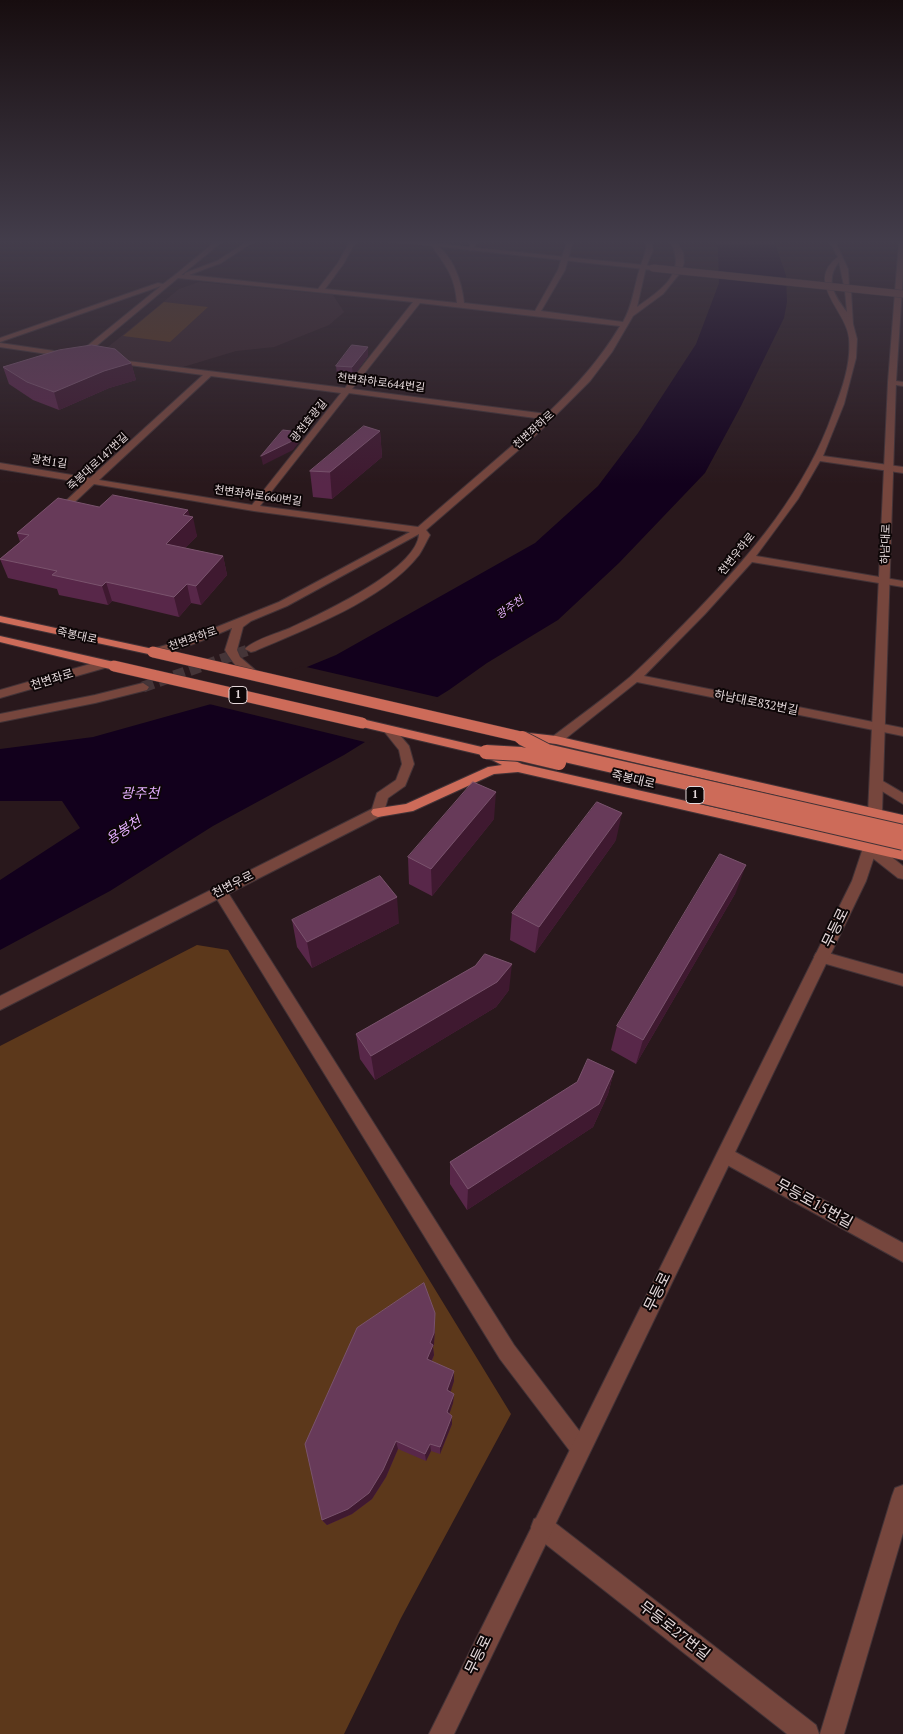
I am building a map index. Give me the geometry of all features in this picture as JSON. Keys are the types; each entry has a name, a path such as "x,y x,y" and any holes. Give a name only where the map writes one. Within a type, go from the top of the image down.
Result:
{"main road":[{"name":"죽봉대로","path":"0,619 153,652"},
{"name":"죽봉대로","path":"0,639 486,752 520,754 903,843"},
{"name":"1","path":"153,652 517,736"},
{"name":"죽봉대로","path":"517,736 547,751 903,832"},
{"path":"517,736 556,740 903,820"},
{"path":"486,752 519,768 903,855"},
{"path":"378,812 408,808 492,770 519,768"}],"street":[{"path":"0,340 53,322"},
{"path":"78,357 121,322"},
{"name":"광천효광길","path":"254,508 401,322"},
{"path":"608,322 625,324"},
{"path":"848,322 852,329"},
{"name":"천변우하로","path":"556,740 635,678 708,606 749,558 789,506 819,458 836,419 847,382 852,354 851,322"},
{"name":"하남대로","path":"870,848 875,813 892,382 899,322"},
{"name":"천변좌하로","path":"153,652 191,641 247,619 326,582 420,530 550,416 587,379 608,352 625,324"},
{"path":"0,345 87,358"},
{"name":"천변좌하로644번길","path":"106,360 550,416"},
{"name":"죽봉대로147번길","path":"52,519 209,373"},
{"path":"892,382 903,384"},
{"path":"819,458 903,470"},
{"name":"광천1길","path":"0,466 94,480"},
{"name":"천변좌하로660번길","path":"94,480 254,508 420,530"},
{"path":"251,649 331,612 378,585 402,567 422,544 425,535 420,530"},
{"path":"749,558 903,584"},
{"path":"247,619 238,626 231,650 236,659 255,675"},
{"name":"천변좌로","path":"0,694 109,665"},
{"name":"하남대로832번길","path":"635,678 903,732"},
{"path":"0,718 95,699 143,687"},
{"path":"378,812 382,796 401,783 408,764 405,749 390,730"},
{"path":"876,782 903,800"},
{"name":"천변우로","path":"0,1003 378,812"},
{"path":"870,848 903,874"},
{"name":"무등로","path":"441,1734 859,881 870,848"},
{"path":"220,892 288,1005 507,1352 580,1448"},
{"path":"821,957 903,980"},
{"name":"무등로15번길","path":"726,1155 903,1253"},
{"path":"832,1734 901,1503"},
{"name":"무등로27번길","path":"542,1527 807,1734"}],"shaded area":[{"path":"139,322 333,322 274,347 236,351 183,367 97,356"},
{"path":"140,322 192,322 170,342 123,336"},
{"path":"197,945 228,950 511,1414 401,1618 344,1734 0,1734 0,1046"}],"water":[{"name":"광주천","path":"704,322 782,322 741,406 705,473 619,563 558,620 487,663 449,690 344,755 213,826 110,891 0,950 0,880 80,828 62,801 0,801 0,749 93,737 229,699 336,655 535,543 598,486 638,433 696,344"}],"pier":[{"path":"302,666 441,698 369,743 205,703 229,697"}],"building":[{"path":"92,345 115,349 131,363 104,371 54,392 27,382 3,367 59,350"},
{"path":"352,345 368,347 352,367 336,366"},
{"path":"364,426 380,431 330,472 310,471"},
{"path":"283,430 299,432 292,441 261,456"},
{"path":"113,495 188,510 183,515 193,517 166,544 223,556 196,586 187,584 174,597 106,582 102,586 52,575 57,571 0,559 29,535 17,533 58,498 99,507"},
{"path":"473,782 496,792 431,869 408,857"},
{"path":"597,802 622,813 539,927 512,913"},
{"path":"720,854 746,865 643,1040 617,1026"},
{"path":"380,876 397,897 307,942 292,920"},
{"path":"485,954 512,964 497,982 371,1056 356,1034 475,966"},
{"path":"588,1059 614,1071 599,1104 468,1189 450,1162 577,1082"},
{"path":"424,1283 435,1313 434,1333 430,1343 433,1345 427,1359 454,1371 447,1390 454,1394 447,1412 452,1416 440,1447 430,1444 425,1454 396,1441 383,1470 369,1493 348,1509 322,1520 305,1444 357,1328"}],"tunnel":[{"path":"143,687 251,649"}],"water label":[{"name":"용봉천","path":"124,831"}]}
